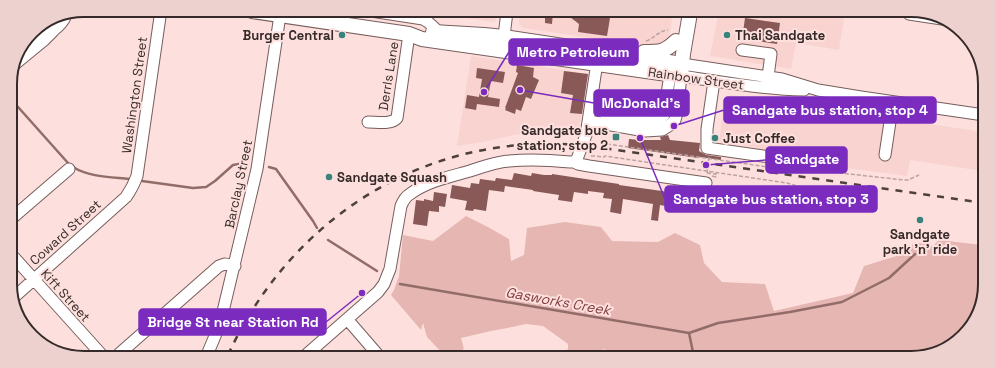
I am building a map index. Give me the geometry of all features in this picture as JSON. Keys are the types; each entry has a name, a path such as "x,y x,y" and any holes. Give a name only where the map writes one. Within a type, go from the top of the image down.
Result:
{"main road":[{"name":"Rainbow Street","path":"294,17 409,34 422,39 503,44 676,69"},
{"path":"627,56 641,52 658,52 669,48 672,35 679,17"},
{"path":"676,69 689,17"},
{"path":"24,54 60,22"},
{"path":"42,33 52,30"},
{"name":"Rainbow Street","path":"409,34 420,31 484,35 503,44"},
{"path":"672,35 676,69"},
{"name":"Rainbow Street","path":"598,57 627,56 676,69"}],"street":[{"name":"Washington Street","path":"134,184 138,168 160,17"},
{"name":"Barclay Street","path":"209,351 220,324 257,169 280,17"},
{"path":"406,17 428,22 440,33"},
{"path":"503,44 506,17"},
{"name":"Derrls Lane","path":"368,122 389,122 394,121 397,118 409,34"},
{"path":"742,50 771,54 768,82"},
{"path":"574,162 577,159 584,141 589,121 598,57"},
{"path":"591,103 608,115 653,122 658,121 664,116 676,69"},
{"path":"589,121 645,131 662,130 675,120 677,113 676,69"},
{"name":"Rainbow Street","path":"676,69 714,81 768,82"},
{"name":"Rainbow Street","path":"676,69 978,115"},
{"path":"714,81 707,129 708,152 798,161"},
{"path":"885,155 893,102"},
{"path":"311,351 378,292 384,284 390,269 400,206 408,194 436,180 506,161 543,160 574,162 589,166 706,178"},
{"path":"17,214 68,169"},
{"name":"Coward Street","path":"18,294 126,197 134,184"},
{"name":"Kift Street","path":"17,261 98,351"},
{"path":"121,351 219,266 225,264 235,266"},
{"path":"347,319 375,351"}],"path":[{"path":"645,41 651,39 662,30 672,35"},
{"path":"607,144 789,170 813,170 904,180 908,180 919,175"},
{"path":"706,178 708,152"},
{"path":"590,156 605,156 787,183 801,187 837,192 840,196 856,202"}],"shaded area":[{"path":"458,17 496,17 495,22"},
{"path":"520,17 672,17 669,39 658,48 523,28 519,22"},
{"path":"718,17 844,17 839,50 796,43 791,69 710,56"},
{"path":"471,56 588,74 578,135 513,135 457,146"},
{"path":"731,95 978,131 978,170 910,160 907,176 815,164 803,156 719,141 725,100"},
{"path":"466,216 509,239 511,261 524,255 527,228 565,222 601,227 612,241 658,242 675,233 700,245 704,263 722,282 765,284 774,311 853,293 864,266 903,254 915,242 933,246 939,240 978,245 977,297 967,321 952,337 937,346 916,351 609,351 604,349 602,351 565,351 568,349 568,344 543,326 526,324 461,338 464,349 460,351 440,351 427,337 423,323 421,330 391,295 399,276 403,235 433,241"}],"building":[{"path":"545,17 553,17 552,24 545,23"},
{"path":"570,17 610,17 607,36 578,32 579,24"},
{"path":"745,18 780,23 777,44 742,39"},
{"path":"517,65 534,68 533,77 539,80 531,99 526,97 521,111 516,109 515,114 505,110 505,108 518,73 516,72"},
{"path":"477,68 505,72 503,83 491,81 488,97 500,99 499,107 477,104 476,110 465,108 467,95 479,97 482,79 476,78"},
{"path":"564,71 588,74 582,114 570,113 573,95 561,93"},
{"path":"668,135 670,140 700,143 699,151 706,155 721,157 721,160 628,148 629,139 661,140 660,137"},
{"path":"514,173 531,176 532,173 544,175 552,174 678,194 675,208 660,205 658,221 651,220 653,204 623,199 621,214 610,212 612,199 603,198 604,193 588,191 588,194 574,192 572,202 558,200 559,195 505,186 504,192 489,190 486,211 474,209 473,211 465,210 467,201 450,198 452,185 470,188 471,183 479,184 480,179 495,181 496,178 512,180"},
{"path":"434,192 447,194 445,207 439,206 439,212 429,211 427,226 413,224 416,200 424,201 424,199 433,201"}],"waterway":[{"path":"17,106 68,163"},
{"path":"142,181 193,188 206,187 233,165 245,163"},
{"path":"73,167 93,175 129,179"},
{"name":"Gasworks Creek","path":"269,167 276,169 317,228"},
{"name":"Gasworks Creek","path":"328,240 377,271"},
{"name":"Gasworks Creek","path":"400,284 689,333 718,323 842,302 889,278 915,254"},
{"name":"Gasworks Creek","path":"689,333 693,351"}],"railway":[{"path":"230,351 252,310 281,270 315,235 354,204 396,179 441,161 489,149 540,144 587,146 978,202"}],"place":[{"name":"Burger Central","path":"342,35"},
{"name":"Thai Sandgate","path":"727,35"},
{"name":"McDonald's","path":"520,90"},
{"name":"Metro Petroleum","path":"484,92"},
{"name":"Sandgate bus station, stop 4","path":"674,126"},
{"name":"Sandgate bus station, stop 2","path":"616,137"},
{"name":"Sandgate bus station, stop 3","path":"640,138"},
{"name":"Just Coffee","path":"715,138"},
{"name":"Sandgate","path":"706,165"},
{"name":"Sandgate Squash","path":"329,177"},
{"name":"Sandgate park 'n' ride","path":"920,220"},
{"name":"Bridge St near Station Rd","path":"362,293"}]}
